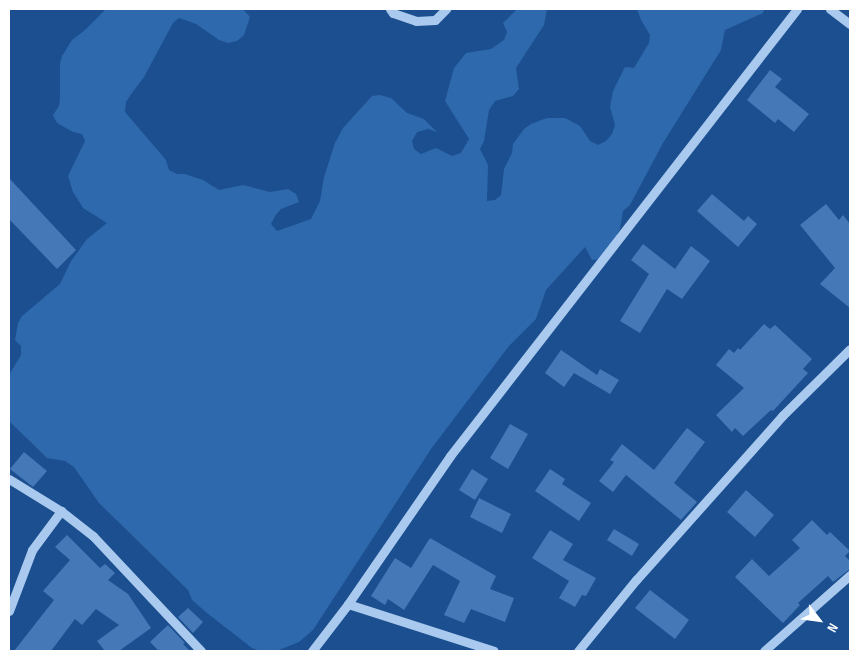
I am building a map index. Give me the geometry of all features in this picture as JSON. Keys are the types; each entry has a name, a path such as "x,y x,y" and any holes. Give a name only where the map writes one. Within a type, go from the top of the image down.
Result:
{"street":[{"path":"390,9 393,13 416,21 435,20 446,9"},
{"path":"312,651 348,604 450,456 797,9"},
{"path":"830,9 850,24"},
{"path":"578,651 636,580 782,416 850,349"},
{"path":"9,479 61,511 93,536 201,651"},
{"path":"9,610 32,550 61,511"},
{"path":"764,651 850,575"},
{"path":"348,604 494,651"}],"shaded area":[{"path":"106,9 243,9 250,17 244,35 237,41 228,43 219,40 196,24 179,18 173,23 144,77 126,102 125,112 166,160 169,170 177,174 185,174 203,180 219,190 243,185 270,192 288,189 296,194 299,202 281,209 275,216 271,224 277,231 311,219 320,201 324,177 335,143 343,128 372,96 380,95 391,98 407,113 424,119 437,132 428,129 417,132 412,141 414,149 421,154 436,148 452,156 461,153 469,139 445,101 454,68 466,53 491,49 504,40 507,32 503,23 517,9 547,9 544,25 516,68 519,89 513,96 495,101 489,110 484,141 480,149 488,165 487,201 495,200 501,195 504,169 512,153 513,144 524,129 531,124 547,118 565,118 580,126 590,141 598,145 606,141 612,134 615,125 610,107 613,91 625,67 634,68 649,43 650,35 637,9 764,9 763,13 725,30 721,50 663,143 630,205 623,211 620,229 607,253 601,259 592,260 585,247 546,290 536,319 509,346 431,449 313,630 299,642 279,650 260,651 252,648 207,613 192,600 188,590 99,503 74,467 65,461 47,458 9,421 9,375 21,355 21,346 15,340 18,323 22,316 60,284 71,261 87,239 107,223 83,208 73,192 68,176 85,141 82,134 73,132 57,123 53,115 59,106 60,63 62,56 72,40"}],"building":[{"path":"770,70 782,79 775,87 809,114 794,132 778,119 775,123 747,100"},
{"path":"9,178 76,250 57,269 9,219"},
{"path":"712,194 744,221 748,216 757,224 738,247 697,211"},
{"path":"826,204 839,220 843,215 850,224 850,308 820,284 835,268 800,225"},
{"path":"643,244 675,269 691,246 710,261 682,299 667,289 640,333 620,321 649,274 631,260"},
{"path":"764,324 770,329 775,325 812,359 803,369 808,373 773,411 771,410 743,436 735,428 732,432 716,415 744,388 716,365 729,349 734,353 738,348 740,350"},
{"path":"561,350 597,375 600,369 619,380 610,394 574,373 564,387 545,373"},
{"path":"510,424 528,434 508,469 490,458"},
{"path":"687,428 705,442 674,483 697,502 681,520 626,475 613,492 599,481 614,462 610,460 622,444 654,470"},
{"path":"24,452 47,471 33,487 10,469"},
{"path":"472,469 488,479 475,500 459,490"},
{"path":"550,469 565,479 562,484 591,503 579,521 535,491"},
{"path":"746,490 774,515 755,537 727,512"},
{"path":"479,498 511,514 502,533 470,517"},
{"path":"812,520 827,535 830,532 850,551 845,556 850,561 850,569 833,582 828,576 798,603 800,605 783,623 735,577 752,559 769,576 800,548 792,540"},
{"path":"614,529 639,544 632,556 607,540"},
{"path":"550,530 573,544 563,560 596,578 586,596 582,595 575,607 559,598 569,581 532,558"},
{"path":"67,535 100,568 105,564 115,573 108,580 128,594 151,628 119,651 105,651 97,641 119,625 96,609 82,625 75,619 51,651 14,651 54,600 43,591 70,560 55,547"},
{"path":"430,538 496,576 490,589 514,598 505,622 471,609 464,623 444,615 460,581 433,565 404,610 388,599 385,605 371,596 395,558 411,568"},
{"path":"650,590 689,620 675,639 635,608"},
{"path":"188,608 203,622 193,633 178,617"},
{"path":"168,625 190,651 159,651 150,642"}]}
